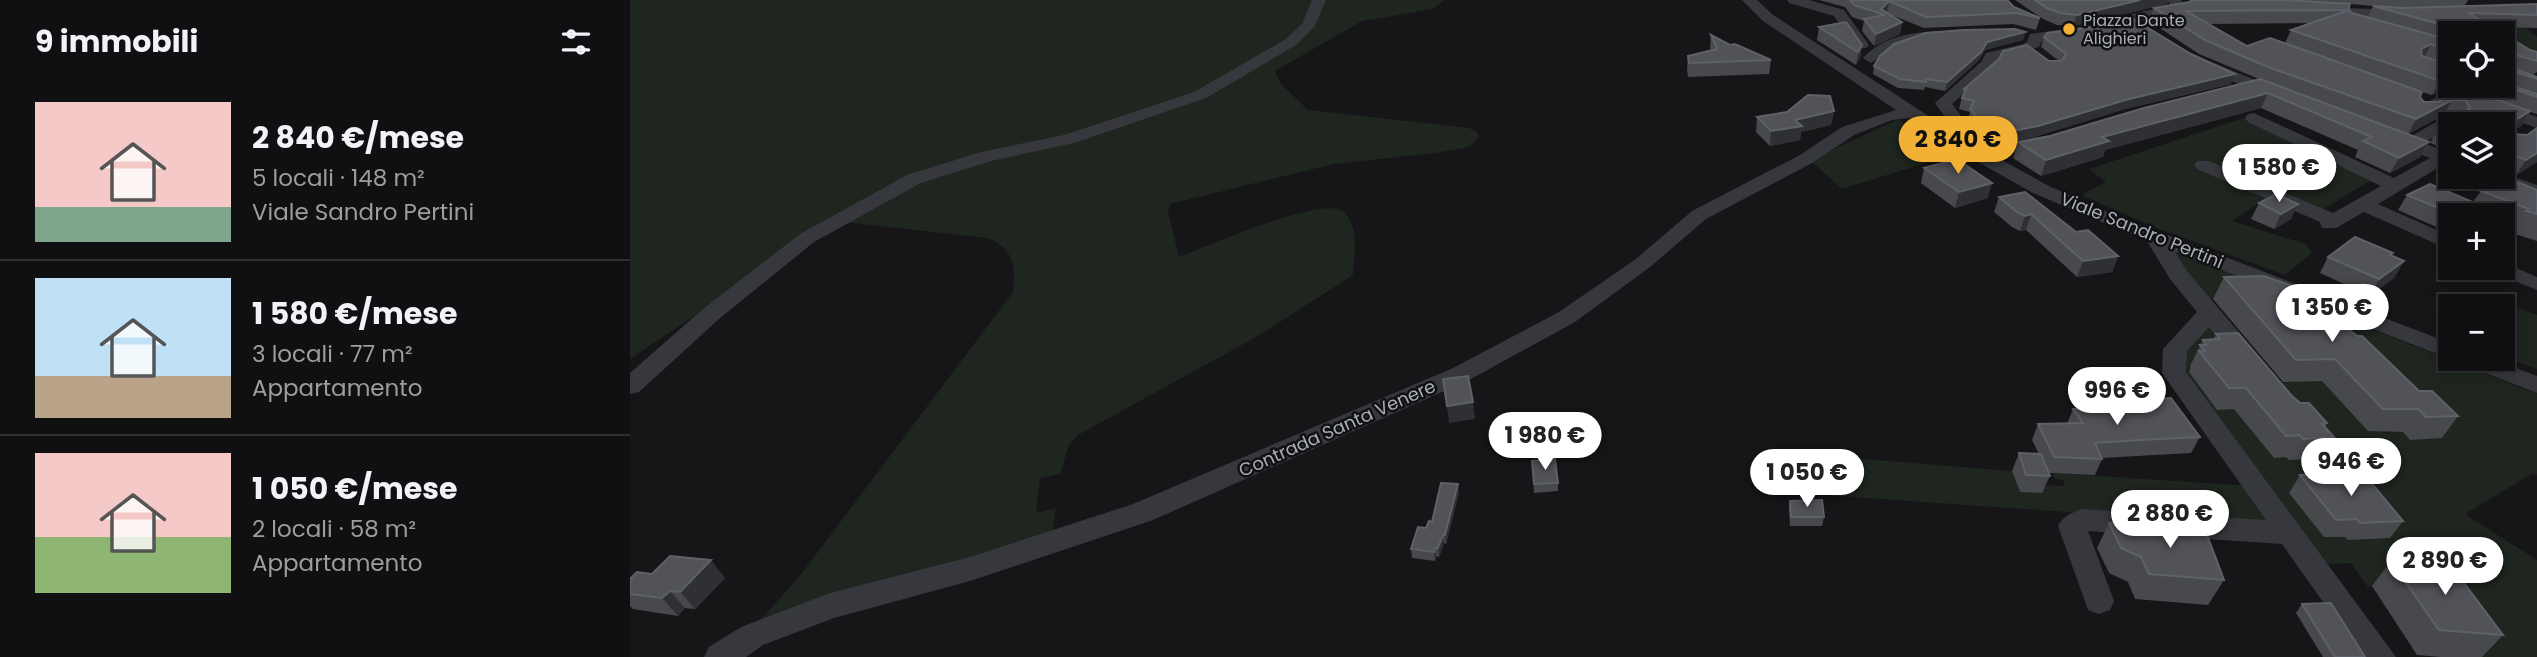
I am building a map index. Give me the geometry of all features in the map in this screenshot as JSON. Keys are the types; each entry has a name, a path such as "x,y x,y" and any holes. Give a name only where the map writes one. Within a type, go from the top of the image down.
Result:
{"street":[{"path":"630,386 711,314 807,239 830,225 914,179 987,156 1068,139 1200,95 1291,42 1308,26 1318,0"},
{"name":"Viale Sandro Pertini","path":"1749,0 1768,18 1864,68 1912,112 1975,153 2093,214 2438,346"},
{"path":"1794,0 1845,9 1864,68 1926,104 1949,97 1989,64 1992,56 2061,33 2104,28 2184,4"},
{"path":"2378,29 2312,10 2388,8 2416,17"},
{"path":"2131,20 2147,28"},
{"path":"2036,21 2061,33"},
{"path":"1898,24 1925,34"},
{"path":"1864,68 1894,43 1925,34 1959,35"},
{"path":"2193,59 2293,100"},
{"path":"2224,94 2255,86"},
{"path":"2427,107 2453,93 2537,125"},
{"path":"2408,95 2438,113"},
{"path":"1949,97 1948,113 1967,133 1975,153 2004,152"},
{"path":"2515,97 2526,101"},
{"name":"Contrada Santa Venere","path":"720,657 761,632 830,606 970,569 1143,513 1461,374 1528,341 1567,317 1643,263 1699,215 1806,159 1849,131 1888,116 1912,112"},
{"path":"2254,118 2394,185"},
{"path":"2520,137 2537,125"},
{"path":"2409,144 2438,130"},
{"path":"2384,135 2438,155"},
{"path":"2203,165 2331,223 2394,185 2438,163"},
{"path":"2515,182 2533,186"},
{"path":"2363,204 2438,238"},
{"path":"2155,237 2178,274 2258,370"},
{"path":"2515,275 2536,284"},
{"path":"2209,313 2175,349 2174,373 2380,657"},
{"path":"2501,371 2537,385"},
{"path":"2099,601 2072,526 2082,520 2290,533"}],"shaded area":[{"path":"630,0 1445,0 1433,9 1362,21 1275,71 1280,83 1308,110 1469,128 1477,132 1479,137 1470,147 1334,164 1170,204 1168,212 1179,257 1291,216 1333,208 1344,212 1354,234 1353,275 1258,336 1078,435 1069,445 1060,474 1040,478 1036,513 1056,508 1052,537 740,634 764,616 799,577 1013,292 1013,266 1007,252 987,238 836,221 630,359"},
{"path":"2515,26 2523,26 2537,37 2537,70 2515,64"},
{"path":"2244,118 2370,181 2321,210 2196,167 2265,199 2232,221 2306,244 2312,253 2285,275 2159,229 2083,194 2106,182 2089,169"},
{"path":"1899,119 1952,155 1842,189 1810,160"},
{"path":"2169,250 2438,355 2438,371 2478,371 2537,394 2537,475 2533,473 2465,514 2537,560 2537,657 2478,657 2441,605 2394,583 2368,587 2351,563 2324,564 2187,379 2186,350 2214,314","holes":["2253,297 2297,382 2277,383 2208,299","2417,413 2441,438 2410,440 2403,432 2384,433 2382,430","2351,490 2348,540 2345,537 2324,537"]},
{"path":"2515,307 2537,315 2537,369 2515,361"},
{"path":"1776,452 2012,471 2020,492 2042,493 2039,485 2065,486 2063,480 2055,479 2053,474 2251,486 2280,527 1782,492"}],"building":[{"path":"1850,0 2007,0 2014,7 2040,18 2016,13 1926,17 1889,1 1881,9 1902,22 1876,34 1864,19 1885,15 1854,5"},
{"path":"2035,0 2140,0 2077,15 2060,13"},
{"path":"2285,0 2350,4 2348,10 2186,11 2247,46 2270,38 2422,92 2420,97 2424,102 2438,102 2445,98 2492,98 2530,111 2519,118 2515,118 2515,112 2464,112 2470,108 2465,100 2452,100 2416,119 2268,67 2205,40 2154,8 2190,2"},
{"path":"2537,4 2537,15 2468,13 2482,21 2438,21 2438,24 2373,6 2403,8"},
{"path":"2349,10 2438,37 2438,47 2431,44 2421,49 2422,56 2438,61 2438,80 2291,30"},
{"path":"2132,18 2191,54 2235,74 1999,134 1979,120 1970,109 1974,101 1962,98 1964,89 1999,59 2003,51 2027,45 2049,61 2062,61 2066,54 2044,37 2047,33 2108,25"},
{"path":"1846,22 1862,45 1858,52 1819,27"},
{"path":"2015,29 2025,32 1987,42 1981,52 1947,82 1900,79 1874,66 1880,56 1894,44 1926,33"},
{"path":"1711,35 1771,60 1689,63 1688,56 1717,49"},
{"path":"2515,41 2537,52 2537,61 2515,55"},
{"path":"2515,69 2537,77 2515,72"},
{"path":"2260,79 2429,142 2399,158 2363,141 2372,137 2268,93 2102,137 2109,141 2046,160 2018,142 2050,136 2144,108"},
{"path":"2515,87 2537,94 2537,97 2515,89"},
{"path":"1808,95 1830,96 1834,111 1795,120 1802,126 1771,131 1757,117 1787,112"},
{"path":"2537,128 2537,153 2526,160 2515,156 2515,134 2527,135"},
{"path":"1957,159 1992,183 1959,192 1924,168"},
{"path":"2515,181 2537,190 2537,214 2526,211 2529,209 2515,203 2481,191 2515,189"},
{"path":"2430,184 2475,203 2438,203 2438,208 2407,195"},
{"path":"2025,192 2076,232 2088,230 2118,256 2083,261 2031,214 2025,216 2017,212 1999,197"},
{"path":"2276,194 2298,204 2281,214 2259,203"},
{"path":"2355,237 2393,253 2390,255 2404,261 2379,279 2328,257"},
{"path":"2264,276 2298,288 2357,336 2362,336 2419,391 2432,391 2458,416 2426,417 2418,409 2383,409 2335,359 2296,360 2224,277"},
{"path":"2238,333 2292,396 2300,403 2309,403 2327,423 2322,424 2334,437 2303,439 2299,435 2286,436 2246,388 2229,388 2199,351 2205,351 2200,345 2207,345 2203,340 2220,339 2216,334"},
{"path":"1468,376 1473,402 1447,406 1443,379"},
{"path":"2171,398 2200,437 2095,443 2102,459 2054,457 2038,424 2083,423 2073,409 2125,405 2122,401"},
{"path":"2019,453 2041,454 2050,476 2026,475"},
{"path":"1555,459 1558,483 1534,484 1532,461"},
{"path":"2363,473 2403,521 2360,523 2357,519 2336,520 2300,475"},
{"path":"1441,483 1458,484 1445,535 1434,552 1411,549 1418,527 1426,528 1429,521 1432,522"},
{"path":"1822,500 1824,517 1791,517 1790,501"},
{"path":"2109,523 2204,527 2224,580 2149,574 2141,557 2121,548"},
{"path":"670,556 711,560 680,592 670,591 662,598 630,594 630,579 637,572 652,574"},
{"path":"2442,559 2457,579 2461,579 2503,635 2439,630 2391,561"},
{"path":"2331,603 2365,657 2335,657 2302,604"}],"place":[{"name":"Piazza Dante Alighieri","path":"2069,29"}]}
